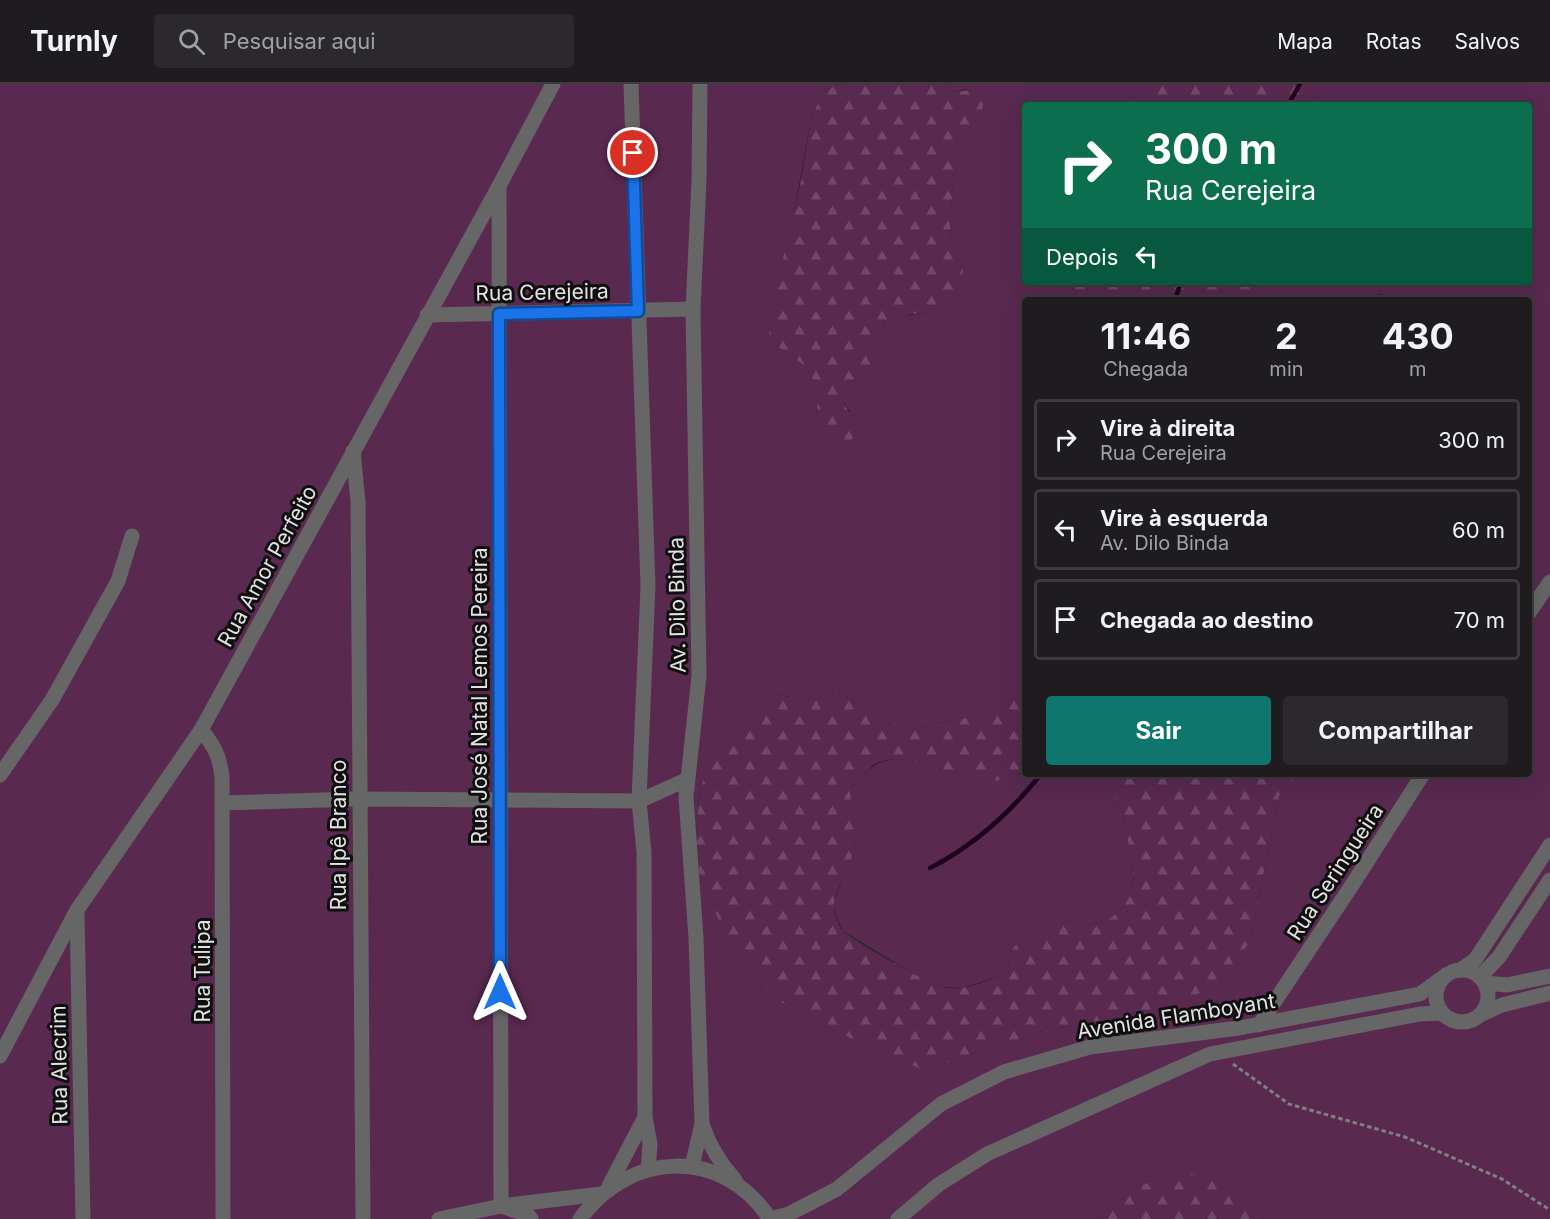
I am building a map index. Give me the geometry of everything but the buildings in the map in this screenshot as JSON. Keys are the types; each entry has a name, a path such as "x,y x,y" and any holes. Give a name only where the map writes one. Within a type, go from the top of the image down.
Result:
{"street":[{"name":"Rua Amor Perfeito","path":"0,1056 77,910 201,730 553,84"},
{"name":"Av. Dilo Binda","path":"631,84 648,586 639,801 644,852 645,1117 650,1144 648,1170"},
{"name":"Av. Dilo Binda","path":"700,84 699,181 693,309 699,676 696,721 686,780 688,850 696,938 702,1124"},
{"name":"Rua José Natal Lemos Pereira","path":"499,186 501,1206"},
{"name":"Rua Cerejeira","path":"427,315 693,309"},
{"name":"Rua Ipê Branco","path":"353,452 358,502 363,1219"},
{"path":"0,775 52,700 118,581 132,536"},
{"path":"1532,609 1548,590"},
{"name":"Rua Tulipa","path":"201,730 211,741 220,758 223,802 224,1219"},
{"name":"Rua Seringueira","path":"1259,1025 1421,777"},
{"path":"223,802 359,799 639,801 686,780"},
{"name":"Avenida Flamboyant","path":"770,1219 789,1214 837,1189 941,1104 1004,1072 1090,1047 1259,1025 1420,994 1475,960 1550,845"},
{"path":"1482,980 1550,880"},
{"name":"Rua Alecrim","path":"77,910 83,1219"},
{"path":"1478,1017 1486,1005 1487,990 1482,980 1474,973 1453,973 1437,987 1439,1009 1444,1015 1457,1022 1471,1020 1478,1017 1502,1005 1550,993"},
{"path":"1482,980 1507,985 1550,976"},
{"path":"1282,992 1282,1006 1293,1019 1296,1037"},
{"name":"Avenida Flamboyant","path":"898,1219 938,1185 987,1154 1219,1052 1430,1012 1444,1015"},
{"path":"604,1192 645,1117"},
{"path":"692,1166 702,1124"},
{"path":"702,1124 707,1139 723,1167 755,1199 770,1219"},
{"path":"580,1219 604,1192 620,1180 648,1170 692,1166 714,1173 743,1189"},
{"path":"439,1219 501,1206 604,1192"},
{"path":"501,1206 528,1215 531,1219"}],"path":[{"path":"1219,1052 1289,1104 1405,1137 1502,1179 1550,1210"}],"green space":[{"path":"0,84 841,84 825,90 812,115 770,341 805,366 819,391 816,415 850,412 842,399 847,383 869,371 873,341 878,331 890,321 898,318 930,313 963,268 951,244 950,221 956,145 980,115 967,89 955,92 946,84 1155,84 1124,102 1022,102 1022,285 1069,285 1081,297 1022,297 1022,694 988,713 912,729 876,719 842,693 808,700 773,694 760,702 706,764 698,805 694,860 821,1025 925,1071 976,1052 1086,1021 1117,1022 1250,942 1279,796 1295,777 1532,777 1532,297 1392,297 1380,294 1372,297 1259,297 1263,285 1532,285 1532,102 1312,102 1322,84 1550,84 1550,1219 1263,1219 1228,1188 1097,1217 1097,1219 0,1219"},
{"path":"841,84 946,84 955,92 977,89 985,99 980,115 956,146 950,221 951,244 963,268 961,290 948,304 930,313 912,314 883,325 874,337 869,371 847,383 842,399 856,426 847,456 818,430 816,416 819,391 805,366 770,341 769,319 800,185 812,115 825,90"},
{"path":"1155,84 1322,84 1312,102 1124,102"},
{"path":"1069,285 1263,285 1259,297 1081,297"},
{"path":"842,693 876,719 913,729 988,713 1022,694 1022,771 1011,779 992,781 901,759 885,760 874,764 850,789 855,843 834,905 839,925 849,936 875,952 943,987 969,987 994,978 1008,969 1011,951 1025,940 1051,926 1067,921 1095,923 1103,921 1111,918 1123,907 1131,892 1133,874 1120,808 1113,790 1104,777 1295,777 1279,796 1250,942 1222,977 1203,992 1117,1022 1086,1021 976,1052 925,1071 821,1025 776,999 722,928 694,860 698,805 706,764 760,702 773,694 808,700"},
{"path":"901,759 992,781 1022,772 1022,777 1104,777 1117,799 1125,826 1133,874 1128,900 1117,913 1103,921 1086,923 1067,921 1033,935 1012,949 1008,969 1000,975 960,988 943,987 922,979 843,931 833,904 855,846 850,789 872,767"},
{"path":"1191,1173 1228,1187 1263,1219 1097,1219 1114,1195 1156,1180"}],"waterway":[{"path":"1290,102 1300,84"},
{"path":"1176,297 1180,285"},
{"path":"930,868 962,849 991,827 1038,777"}],"route":[{"path":"500,992 499,314 638,311 633,153"}]}
